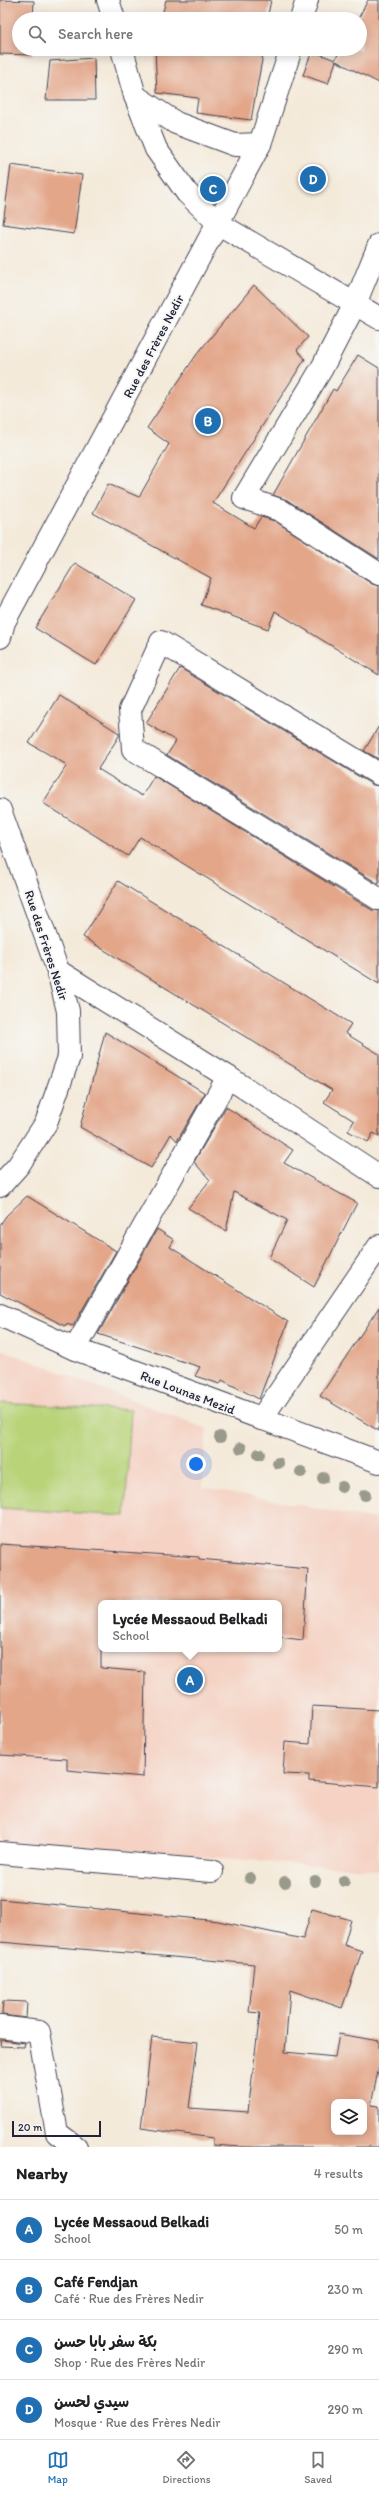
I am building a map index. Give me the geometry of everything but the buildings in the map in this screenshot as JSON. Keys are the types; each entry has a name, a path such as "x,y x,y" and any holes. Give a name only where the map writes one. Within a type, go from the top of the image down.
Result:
{"street":[{"path":"108,0 112,12"},
{"path":"303,12 307,0"},
{"path":"124,56 135,96 156,149 187,193 219,224 379,318"},
{"name":"Rue des Frères Nedir","path":"0,637 4,622 219,224 260,144 289,56"},
{"path":"135,96 176,123 235,145 260,144"},
{"path":"379,245 355,304 322,368 244,498 280,510 379,574"},
{"path":"379,774 161,642 130,710 133,749 379,899"},
{"name":"Rue des Frères Nedir","path":"0,810 58,971 68,1011 68,1057 46,1123 18,1166 0,1186"},
{"path":"58,971 228,1077 379,1176"},
{"path":"75,1349 228,1077"},
{"path":"261,1419 379,1246"},
{"name":"Rue Lounas Mezid","path":"0,1315 75,1349 379,1462"},
{"path":"0,1853 212,1871"},
{"path":"0,2028 39,2032 57,2133 76,2147"}],"shaded area":[{"path":"0,1349 207,1429 202,1487 379,1520 379,1870 0,1841"}],"green space":[{"path":"0,1403 131,1410 125,1516 0,1508"}],"place":[{"name":"سيدي لحسن","path":"313,179"},
{"name":"بكة سفر بابا حسن","path":"213,189"},
{"name":"Café Fendjan","path":"208,421"},
{"name":"Lycée Messaoud Belkadi","path":"190,1680"}]}
